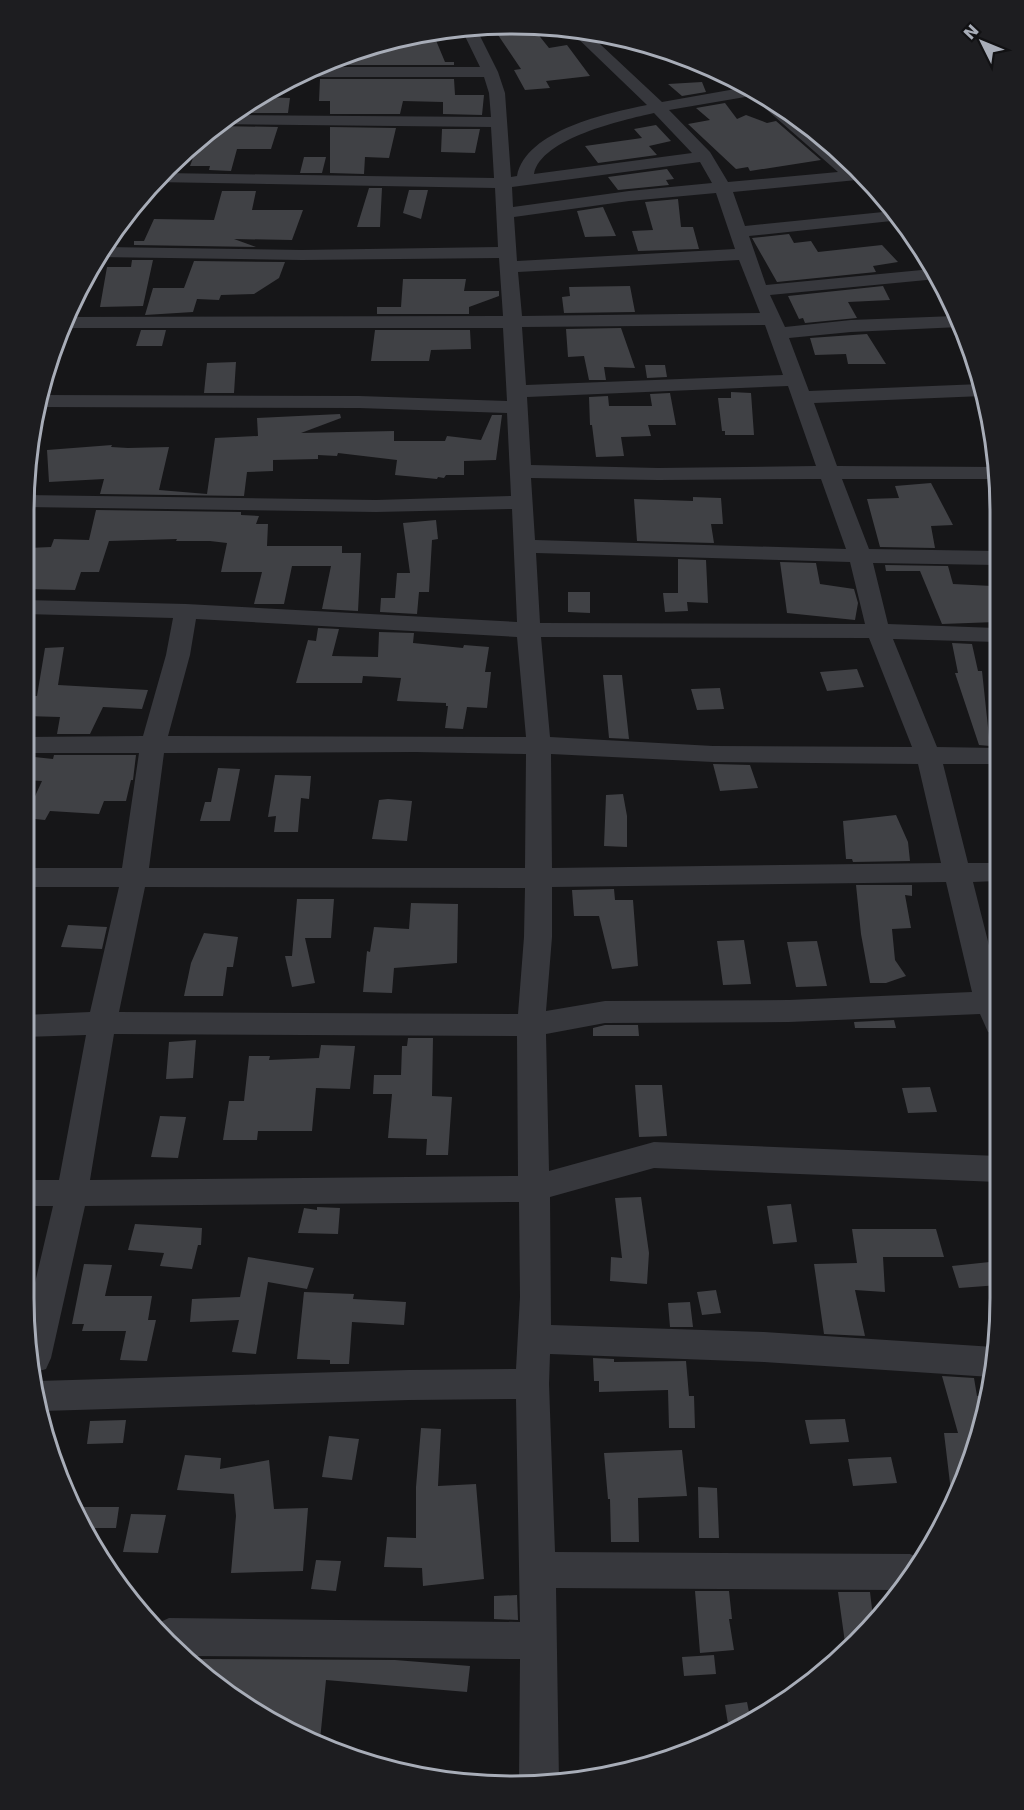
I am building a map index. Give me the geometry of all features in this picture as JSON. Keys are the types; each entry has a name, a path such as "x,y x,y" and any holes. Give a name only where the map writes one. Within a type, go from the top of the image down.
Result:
{"street":[{"path":"473,37 490,72 497,93 499,122 514,182"},
{"path":"588,41 704,156 723,189 759,291 775,326 860,556 878,631 928,755 956,871 990,991"},
{"path":"327,72 490,72"},
{"path":"539,1774 538,1570 532,1384 534,1189 531,1024 538,937 539,745 531,675 506,213 514,182 529,163 555,141 582,126 737,91"},
{"path":"240,120 499,122"},
{"path":"170,178 514,182 704,156"},
{"path":"506,213 629,196 852,177"},
{"path":"738,232 888,217"},
{"path":"112,252 508,260 747,254"},
{"path":"759,291 927,275"},
{"path":"74,322 512,320 775,326 950,322"},
{"path":"48,401 359,402 517,399 798,388 973,390"},
{"path":"520,471 658,474 776,472 987,474"},
{"path":"35,501 376,506 522,502"},
{"path":"524,546 990,558"},
{"path":"34,607 186,611 530,630 878,631 990,635"},
{"path":"37,1343 72,1193 102,1023 134,878 153,746 175,664 186,611"},
{"path":"34,745 539,745 713,754 990,756"},
{"path":"34,877 443,879 990,872"},
{"path":"34,1026 102,1023 531,1024 605,1012 990,1009"},
{"path":"34,1193 534,1189 654,1155 990,1169"},
{"path":"534,1339 764,1347 985,1361"},
{"path":"45,1395 161,1395 443,1383 532,1384"},
{"path":"538,1570 903,1572"},
{"path":"174,1636 538,1641"}],"building":[{"path":"498,35 539,36 549,48 567,45 590,76 546,81 550,88 525,90 514,70 521,69"},
{"path":"436,41 445,62 454,62 454,65 345,65 388,51"},
{"path":"320,79 454,79 455,95 484,95 482,115 443,114 443,102 403,101 400,114 330,114 330,101 319,101"},
{"path":"702,82 706,92 682,96 668,84"},
{"path":"274,97 290,98 288,113 250,113"},
{"path":"725,103 737,119 746,115 767,123 776,121 821,160 750,171 748,167 736,169 688,124 710,120 696,108"},
{"path":"656,125 671,141 649,146 657,155 598,163 585,146 642,138 634,129"},
{"path":"231,126 278,127 271,149 237,149 231,171 209,170 210,166 190,166 193,158"},
{"path":"330,127 396,128 389,158 365,157 364,174 330,173"},
{"path":"442,129 480,129 475,153 441,152"},
{"path":"304,157 326,157 322,173 300,173"},
{"path":"667,169 674,179 666,180 669,185 618,190 608,177"},
{"path":"369,188 382,188 380,227 357,227"},
{"path":"409,190 428,190 421,219 403,213"},
{"path":"222,191 256,191 252,210 303,210 292,240 234,239 256,247 134,245 134,241 144,241 154,219 214,220"},
{"path":"678,199 681,227 693,227 699,249 638,251 632,231 653,230 645,202"},
{"path":"603,207 616,236 585,237 577,211"},
{"path":"789,234 794,243 811,241 818,252 882,245 898,262 873,266 876,272 777,282 752,238"},
{"path":"132,260 153,260 143,306 100,307 107,267 131,267"},
{"path":"194,261 285,262 279,278 254,294 221,295 219,300 197,299 193,312 145,315 153,288 184,288"},
{"path":"403,279 466,279 464,291 499,291 499,296 469,307 469,314 377,314 377,307 401,307"},
{"path":"630,286 635,312 564,313 562,297 570,296 569,287"},
{"path":"883,286 890,300 848,302 857,318 805,323 803,318 799,319 788,296"},
{"path":"621,328 635,368 604,367 606,380 589,380 584,356 568,357 566,329"},
{"path":"141,330 166,330 162,346 136,346"},
{"path":"375,330 470,330 471,349 431,350 429,361 371,361"},
{"path":"867,334 886,364 848,364 846,354 815,355 810,338"},
{"path":"236,362 234,393 204,393 207,363"},
{"path":"645,365 665,365 667,377 647,378"},
{"path":"731,392 751,393 754,435 725,435 725,431 722,431 718,398 731,398"},
{"path":"670,393 676,425 648,425 651,436 621,437 624,456 596,457 592,425 590,425 589,397 608,396 609,406 652,406 650,394"},
{"path":"340,414 341,418 301,433 394,431 394,441 445,441 447,436 481,440 492,415 502,415 496,460 464,461 464,475 446,475 444,478 438,477 437,479 395,475 397,460 338,453 337,456 318,455 318,459 273,460 273,471 247,472 244,496 100,494 104,479 49,482 47,450 112,445 111,447 128,448 169,447 159,490 207,494 215,438 258,436 257,418"},
{"path":"931,483 953,525 931,526 935,548 880,547 867,499 899,498 895,486"},
{"path":"693,497 721,498 723,524 711,524 714,543 637,541 634,499 693,501"},
{"path":"96,510 241,512 241,515 259,516 256,524 268,524 267,546 342,546 342,553 361,553 358,611 322,609 331,566 292,566 284,604 254,604 262,572 221,572 227,543 210,541 176,541 177,539 109,541 99,572 81,572 75,590 34,589 34,548 51,547 54,539 89,540"},
{"path":"436,520 438,539 432,540 429,592 419,592 417,614 380,612 381,598 395,598 397,573 410,573 403,523"},
{"path":"678,559 706,560 708,603 687,602 688,611 665,612 663,593 678,593"},
{"path":"780,562 816,563 820,584 854,589 858,603 855,620 787,613"},
{"path":"885,565 948,566 953,584 990,586 990,622 942,624 920,571 886,571"},
{"path":"568,592 590,592 590,613 568,612"},
{"path":"318,628 339,629 332,656 378,657 379,632 414,633 413,643 463,648 464,645 489,647 485,672 491,672 487,708 467,707 463,729 445,728 448,706 446,703 397,701 401,678 363,676 362,683 296,683 308,640 316,641"},
{"path":"952,643 972,644 978,671 982,671 990,746 979,745 955,673 958,673"},
{"path":"64,647 58,685 148,690 142,709 103,707 90,734 57,734 60,717 34,716 34,696 37,696 45,648"},
{"path":"857,669 864,687 827,691 820,672"},
{"path":"603,675 622,675 629,739 609,738"},
{"path":"720,688 724,709 697,710 691,689"},
{"path":"54,755 136,755 133,780 131,780 126,801 104,801 99,814 50,811 45,820 34,819 34,798 42,781 34,781 34,757 53,759"},
{"path":"713,764 750,765 758,788 720,791"},
{"path":"218,768 240,769 230,821 200,821 205,802 211,802"},
{"path":"275,775 311,776 309,799 301,798 298,832 274,832 276,816 268,817"},
{"path":"623,794 627,816 627,847 604,846 606,795"},
{"path":"379,800 412,801 407,841 372,839"},
{"path":"896,815 908,842 910,861 853,862 852,859 846,859 843,821"},
{"path":"856,885 912,885 912,896 905,895 911,928 892,929 895,960 906,976 886,983 870,983 861,934"},
{"path":"614,889 615,900 633,900 638,966 612,969 599,916 574,916 572,890"},
{"path":"297,899 334,899 331,938 305,938 315,983 292,987 285,956 292,956"},
{"path":"411,903 458,904 457,963 394,968 392,993 363,992 367,951 370,952 374,927 409,929"},
{"path":"68,925 107,927 102,949 61,947"},
{"path":"204,933 238,937 233,967 227,967 223,996 184,996 191,963"},
{"path":"744,940 751,984 723,985 717,941"},
{"path":"817,941 827,986 796,987 787,942"},
{"path":"894,1020 896,1028 855,1028 854,1022"},
{"path":"605,1025 638,1025 639,1036 593,1036 593,1028"},
{"path":"408,1038 433,1038 432,1096 452,1097 448,1155 426,1155 427,1139 388,1138 392,1094 373,1094 374,1075 401,1075 402,1046 407,1046"},
{"path":"196,1040 193,1078 166,1079 169,1042"},
{"path":"321,1045 355,1046 350,1089 316,1088 312,1131 258,1131 257,1140 223,1140 229,1101 244,1101 249,1056 270,1056 269,1060 319,1058"},
{"path":"635,1085 662,1085 667,1136 639,1137"},
{"path":"930,1087 937,1112 908,1113 902,1088"},
{"path":"160,1116 186,1117 178,1158 151,1157"},
{"path":"641,1197 649,1253 647,1284 610,1281 611,1257 622,1258 615,1198"},
{"path":"791,1204 797,1242 773,1244 767,1206"},
{"path":"317,1207 340,1208 338,1234 298,1233 304,1208 317,1210"},
{"path":"135,1224 202,1228 201,1245 198,1245 192,1269 160,1266 164,1253 128,1250"},
{"path":"852,1229 936,1229 944,1257 883,1257 885,1292 855,1290 865,1336 824,1334 814,1264 857,1263"},
{"path":"248,1257 314,1268 307,1289 268,1282 256,1354 232,1352 239,1320 190,1322 192,1299 240,1297"},
{"path":"990,1262 990,1286 959,1288 952,1266"},
{"path":"84,1264 112,1265 105,1296 152,1296 148,1320 156,1320 147,1361 120,1360 126,1331 82,1331 84,1324 72,1324"},
{"path":"716,1290 721,1313 702,1315 697,1292"},
{"path":"304,1292 354,1294 353,1299 406,1302 404,1325 352,1322 349,1364 330,1364 330,1360 297,1359"},
{"path":"690,1302 693,1327 670,1327 668,1303"},
{"path":"593,1358 614,1359 614,1362 686,1361 689,1396 694,1396 695,1428 669,1428 668,1390 599,1392 599,1381 594,1381"},
{"path":"942,1376 974,1378 977,1396 979,1396 964,1451 950,1487 944,1433 958,1433"},
{"path":"845,1419 849,1442 810,1444 805,1420"},
{"path":"126,1420 123,1443 87,1444 90,1421"},
{"path":"421,1428 441,1429 438,1486 476,1484 484,1579 423,1586 422,1568 384,1567 387,1537 416,1538 416,1487"},
{"path":"329,1436 359,1439 352,1480 322,1477"},
{"path":"682,1450 687,1496 638,1498 639,1542 611,1542 610,1499 608,1499 604,1453"},
{"path":"185,1455 221,1458 220,1469 269,1460 274,1509 308,1508 303,1571 231,1573 236,1516 234,1494 177,1490"},
{"path":"891,1457 897,1483 853,1486 848,1459"},
{"path":"698,1487 717,1488 719,1538 699,1538"},
{"path":"83,1507 119,1507 116,1528 94,1528"},
{"path":"131,1514 166,1515 158,1553 123,1552"},
{"path":"316,1560 341,1561 336,1591 311,1589"},
{"path":"695,1591 729,1591 732,1619 729,1619 734,1650 700,1653"},
{"path":"838,1592 870,1592 872,1611 845,1641"},
{"path":"517,1595 518,1620 494,1619 494,1596"},
{"path":"714,1655 716,1674 684,1676 682,1657"},
{"path":"199,1659 395,1660 470,1666 467,1692 326,1680 320,1735 273,1712 221,1677"},
{"path":"747,1702 749,1713 728,1724 725,1705"}]}
